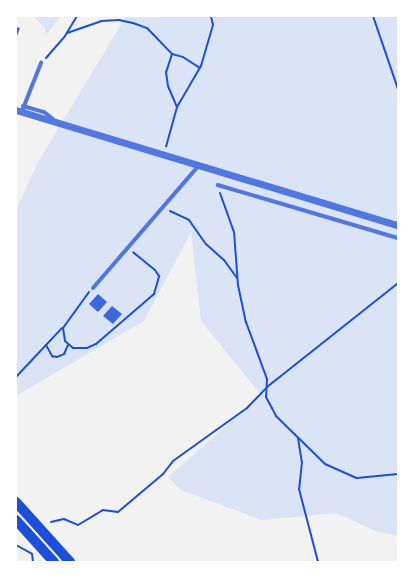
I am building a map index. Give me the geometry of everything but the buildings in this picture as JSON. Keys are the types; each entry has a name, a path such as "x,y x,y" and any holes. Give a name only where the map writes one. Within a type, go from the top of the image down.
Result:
{"main road":[{"path":"16,502 70,562"},
{"path":"16,520 54,562"}],"street":[{"path":"41,63 20,109 54,121 398,225"},
{"path":"93,288 199,165"},
{"path":"218,186 398,238"}],"path":[{"path":"41,63 67,33 77,16"},
{"path":"164,154 177,107 200,68 212,32 211,16"},
{"path":"373,16 398,89"},
{"path":"67,33 101,21 119,20 133,23 147,28 172,54 183,57 200,68"},
{"path":"172,54 166,72 168,86 177,107"},
{"path":"218,186 234,232 238,280 246,322 267,379 266,397 276,416 325,464 357,478 398,474"},
{"path":"161,208 177,212 189,220 206,244 224,260 238,280"},
{"path":"63,328 63,335 68,345 80,349 96,344 154,294 159,283 155,270 128,248"},
{"path":"51,522 64,519 78,525 103,510 118,512 163,474 173,462 247,408 267,387 398,283"},
{"path":"16,377 63,328 93,288"},
{"path":"46,345 52,356 57,357 64,354 68,345"},
{"path":"298,437 302,462 299,489 318,562"},
{"path":"16,545 32,554 33,562"}],"shaded area":[{"path":"33,16 61,16 45,36 45,28"},
{"path":"126,16 398,16 398,536 378,532 336,513 262,520 181,490 168,477 261,395 201,321 191,232 144,321 16,396 16,210 38,162"}]}
